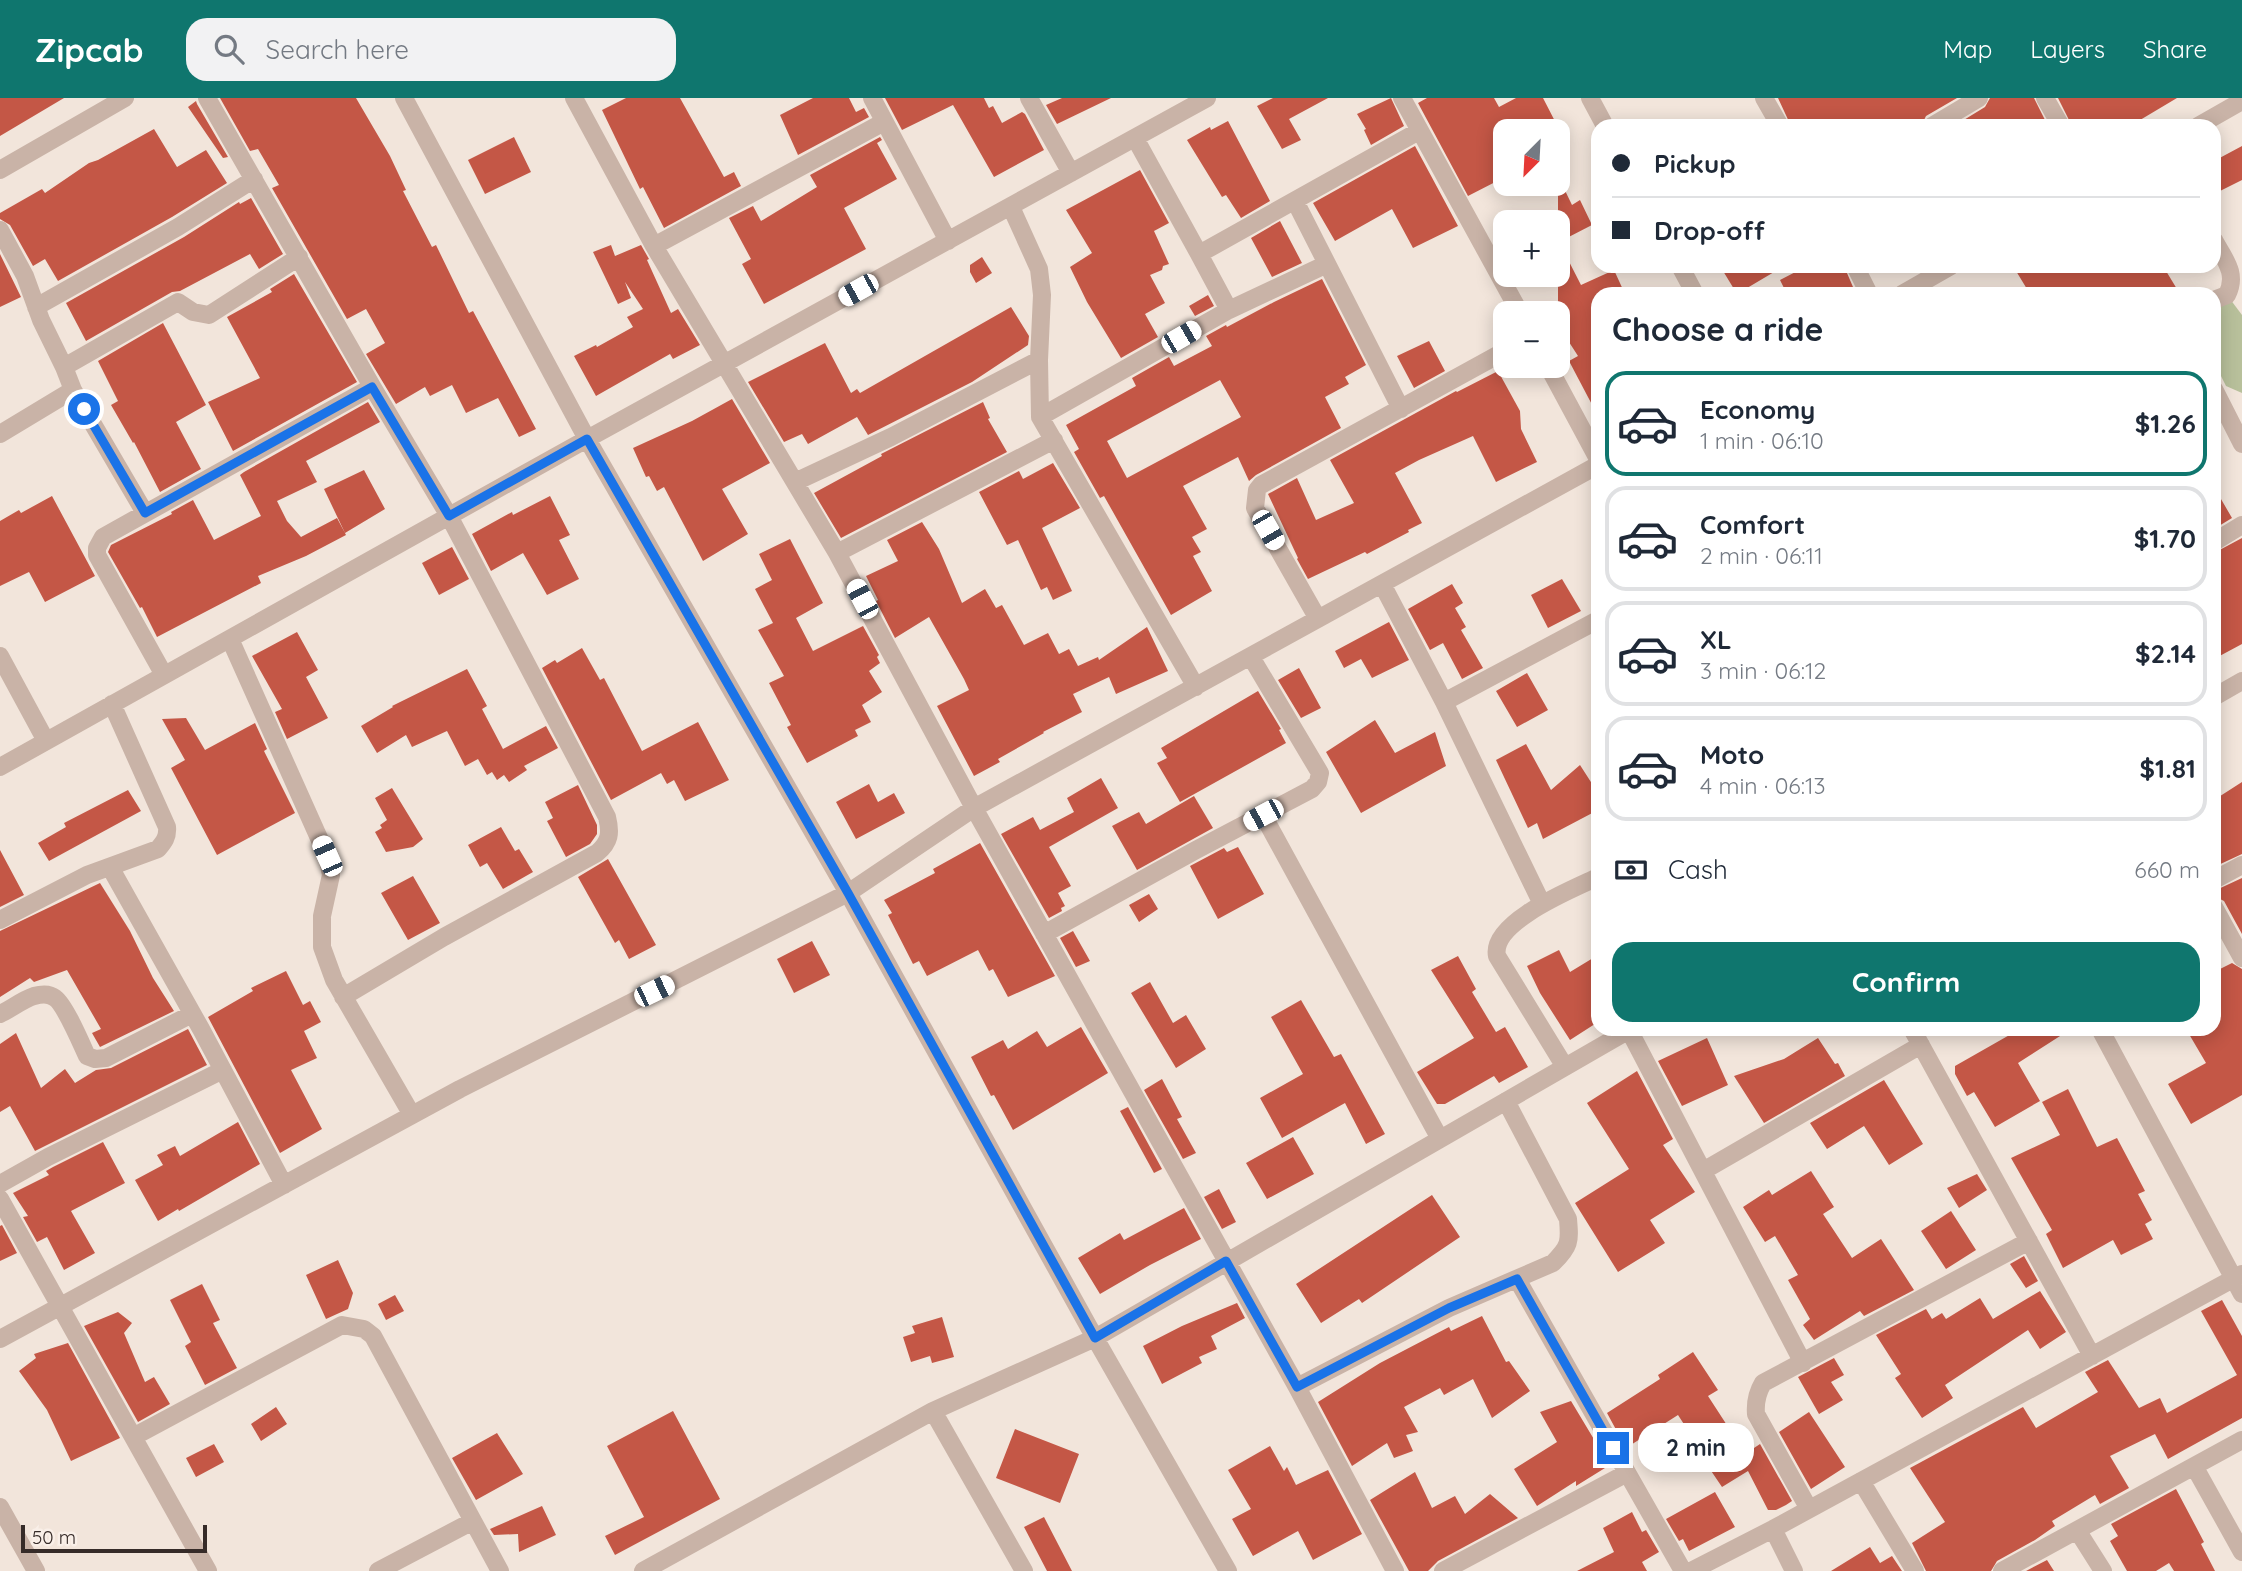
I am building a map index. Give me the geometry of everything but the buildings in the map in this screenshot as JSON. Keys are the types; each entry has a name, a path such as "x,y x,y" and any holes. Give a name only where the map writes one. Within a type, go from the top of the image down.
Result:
{"street":[{"path":"0,170 125,98"},
{"path":"208,98 372,387 449,516 607,817 610,836 597,853 444,937 344,997"},
{"path":"404,98 587,439 848,893 1095,1338 1228,1571"},
{"path":"574,98 654,246 837,553 974,808 1297,1387 1395,1571"},
{"path":"872,98 948,241"},
{"path":"1030,98 1071,173"},
{"path":"0,767 587,439 1208,98"},
{"path":"1402,98 1513,301"},
{"path":"1590,98 1601,119"},
{"path":"1764,98 1776,119"},
{"path":"1944,119 1979,98"},
{"path":"2045,98 2057,119"},
{"path":"2206,119 2222,104 2242,101"},
{"path":"654,246 884,122"},
{"path":"1199,254 1419,131"},
{"path":"1135,138 1228,310"},
{"path":"36,307 178,227 254,179"},
{"path":"1295,201 1401,409"},
{"path":"1011,207 1039,269 1042,295 1040,417 1196,687"},
{"path":"0,230 25,276 73,390 145,513"},
{"path":"2221,254 2233,279 2227,295 2221,297"},
{"path":"64,367 178,302 193,312 209,315 299,257"},
{"path":"1040,417 1228,310 1327,264"},
{"path":"1914,287 1939,273"},
{"path":"1318,619 1255,508 1257,490 1261,485 1493,358"},
{"path":"795,482 891,437 1039,360"},
{"path":"1554,378 1591,446"},
{"path":"164,675 97,555 99,542 145,513 372,387"},
{"path":"0,434 73,390"},
{"path":"2221,403 2242,444"},
{"path":"837,553 1054,440"},
{"path":"0,1339 412,1115 848,893 974,808 1591,469"},
{"path":"2221,538 2242,525"},
{"path":"1382,584 1444,702 1542,904"},
{"path":"1444,702 1591,624"},
{"path":"230,639 327,856 331,875 322,916 322,947 334,980 412,1115"},
{"path":"0,656 46,741"},
{"path":"1044,934 1312,789 1321,777 1251,657"},
{"path":"2221,693 2242,681"},
{"path":"0,920 88,875 158,849 167,835 167,827 112,704"},
{"path":"1263,815 1440,1139"},
{"path":"2221,876 2242,865"},
{"path":"110,867 284,1185"},
{"path":"1564,1067 1495,950 1498,940 1508,929 1542,904 1591,880"},
{"path":"2221,920 2242,958"},
{"path":"0,1014 34,996 52,996 65,1013 87,1056 99,1059 106,1058 192,1014"},
{"path":"643,1571 933,1411 1095,1338 1618,1036"},
{"path":"1634,1036 1803,1363"},
{"path":"1916,1036 2092,1356"},
{"path":"1691,1571 2092,1356 2239,1282 2104,1036"},
{"path":"1703,1171 1921,1045"},
{"path":"0,1184 48,1157 223,1070"},
{"path":"1297,1387 1449,1308 1553,1263 1566,1251 1570,1239 1568,1219 1506,1101"},
{"path":"0,1199 208,1571"},
{"path":"1809,1509 1756,1414 1755,1403 1763,1383 2028,1241"},
{"path":"1517,1279 1683,1571"},
{"path":"132,1437 342,1325 364,1329 373,1336 500,1571"},
{"path":"933,1411 1024,1571"},
{"path":"2002,1571 2242,1440"},
{"path":"2194,1466 2242,1552"},
{"path":"1443,1571 1627,1473"},
{"path":"1861,1481 1915,1571"},
{"path":"0,1507 36,1571"},
{"path":"378,1571 473,1521"},
{"path":"1773,1529 1794,1571"},
{"path":"2077,1530 2103,1571"}],"green space":[{"path":"2230,299 2242,315 2242,393 2226,386 2221,376 2221,305"}],"route":[{"path":"84,409 145,513 372,387 449,516 587,439 848,893 1095,1338 1226,1261 1297,1387 1449,1308 1517,1279 1613,1448"}]}
